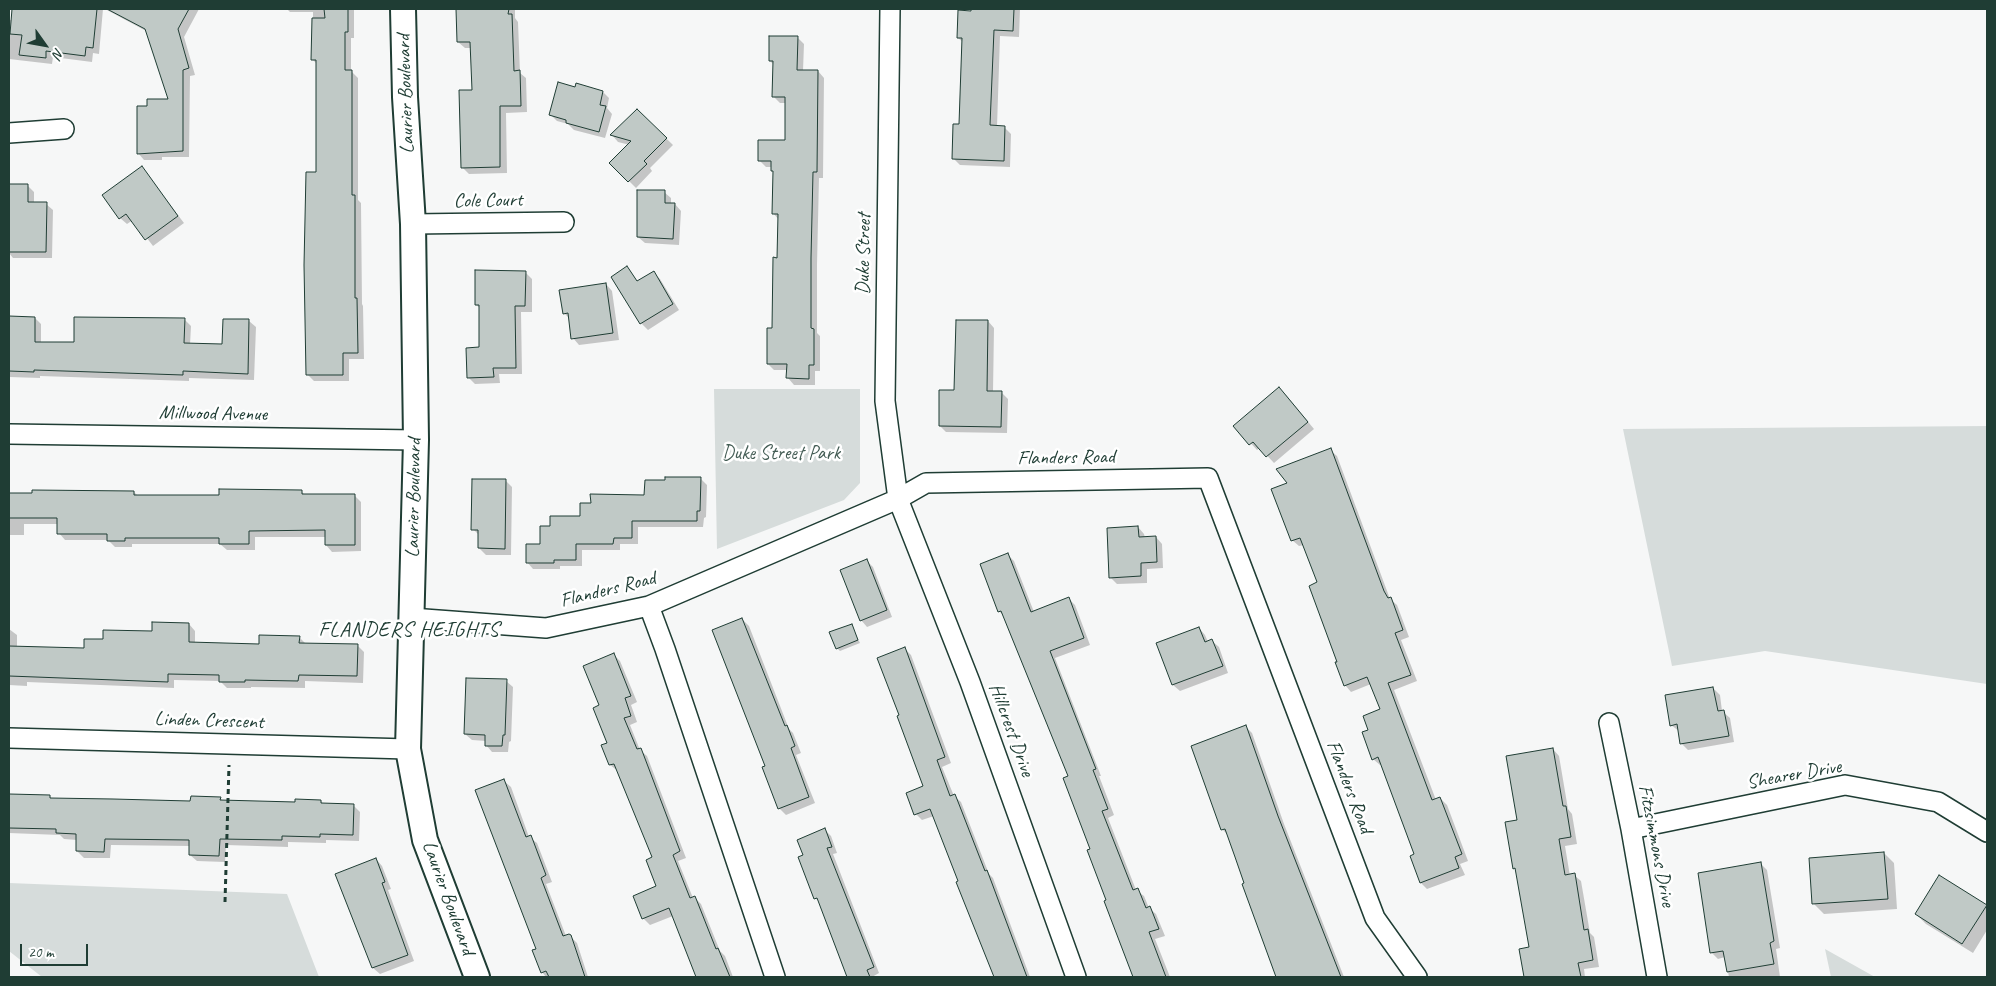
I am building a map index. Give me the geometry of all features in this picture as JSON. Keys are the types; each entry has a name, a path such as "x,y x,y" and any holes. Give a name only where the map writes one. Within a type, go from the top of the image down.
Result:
{"street":[{"name":"Laurier Boulevard","path":"403,9 405,97 413,224 416,440 408,749 425,840 476,977"},
{"name":"Duke Street","path":"890,9 885,401 898,499"},
{"path":"9,133 64,129"},
{"name":"Cole Court","path":"413,224 464,225 564,222"},
{"name":"Millwood Avenue","path":"9,434 416,440"},
{"name":"Flanders Road","path":"411,618 546,628 649,606 898,499 926,483 1208,478 1375,918 1417,977"},
{"name":"Hillcrest Drive","path":"898,499 970,682 1076,977"},
{"path":"649,606 775,977"},
{"name":"Fitzsimmons Drive","path":"1609,723 1631,829 1657,977"},
{"name":"Linden Crescent","path":"9,738 408,749"},
{"name":"Shearer Drive","path":"1631,829 1845,785 1938,802 1987,832"}],"path":[{"path":"225,902 230,744"}],"green space":[{"name":"Duke Street Park","path":"714,389 860,389 860,483 844,500 717,549"},
{"path":"1987,426 1987,684 1765,651 1672,666 1623,429"},
{"path":"9,883 287,894 319,977 42,977 9,951"},
{"path":"1825,949 1875,977 1831,977"}],"building":[{"path":"12,9 97,9 93,48 86,47 85,56 46,51 46,58 19,55 22,35 10,34"},
{"path":"107,9 189,9 178,29 189,68 183,70 183,151 137,154 137,106 147,106 147,99 168,99 145,29"},
{"path":"324,9 348,9 348,32 345,32 345,70 352,70 352,195 355,195 355,298 357,298 358,353 343,353 343,375 306,375 304,265 306,172 316,172 316,60 311,60 312,18 325,18"},
{"path":"456,9 509,9 508,14 512,14 514,71 520,70 521,106 500,106 500,167 461,168 459,90 472,90 470,42 457,42"},
{"path":"971,9 1014,9 1013,31 994,30 990,125 1005,126 1004,161 952,159 953,124 959,124 962,38 957,38 958,10 971,11"},
{"path":"769,36 798,36 797,70 818,70 817,172 813,172 811,258 811,328 814,329 814,365 809,365 809,379 786,378 787,364 767,364 767,328 772,328 773,257 777,258 778,214 772,214 773,171 771,171 771,161 758,161 758,140 785,140 785,97 772,97 773,61 769,61"},
{"path":"558,82 575,87 576,83 603,91 600,105 606,106 599,132 566,123 566,120 549,115"},
{"path":"637,109 667,138 644,161 647,164 628,182 609,163 631,141 610,135"},
{"path":"142,166 178,216 145,240 126,214 119,219 102,195"},
{"path":"9,184 28,184 28,202 47,202 46,252 9,252"},
{"path":"637,190 665,190 665,203 675,203 673,239 637,237"},
{"path":"627,266 637,281 654,271 673,304 640,324 611,277"},
{"path":"475,270 526,271 525,306 515,306 516,368 493,368 494,377 467,378 466,348 479,347 479,305 475,305"},
{"path":"606,283 613,333 571,339 568,313 563,314 559,290"},
{"path":"9,316 35,317 35,342 74,342 74,317 185,318 184,343 222,344 223,319 249,319 248,374 183,371 183,375 34,370 34,372 9,371"},
{"path":"956,320 988,320 987,391 1002,391 1001,427 939,426 939,390 954,390"},
{"path":"1279,387 1308,422 1266,457 1253,442 1249,445 1233,426"},
{"path":"1331,448 1384,591 1388,598 1391,597 1403,630 1395,633 1411,675 1388,683 1432,800 1440,797 1462,854 1455,857 1459,868 1420,883 1410,856 1414,854 1378,757 1372,760 1362,732 1368,730 1363,716 1380,709 1367,677 1344,686 1309,586 1317,582 1300,538 1291,541 1271,489 1287,483 1276,469"},
{"path":"665,477 701,477 700,511 697,511 697,521 632,521 632,538 614,538 613,544 576,544 576,560 554,560 554,563 526,563 526,544 540,544 540,526 550,526 550,516 580,516 580,503 591,503 590,494 644,495 645,480 665,480"},
{"path":"472,479 506,479 505,549 478,548 478,530 471,530"},
{"path":"219,489 302,490 302,494 355,494 355,545 325,545 325,530 249,531 249,544 219,544 219,538 125,538 125,541 107,541 107,534 57,534 57,518 9,518 9,493 32,493 32,490 134,491 134,495 219,495"},
{"path":"1138,526 1139,537 1156,536 1157,562 1141,563 1141,576 1109,578 1107,528"},
{"path":"1008,553 1031,612 1069,597 1084,638 1050,651 1096,769 1093,770 1108,809 1102,811 1133,890 1138,888 1146,908 1150,906 1159,929 1149,932 1166,977 1133,977 1104,901 1106,900 1087,850 1090,849 1063,778 1068,776 1001,611 998,612 980,564"},
{"path":"867,559 887,610 860,621 840,570"},
{"path":"742,618 785,726 787,725 795,746 791,748 809,797 778,809 762,767 765,766 712,630"},
{"path":"152,622 189,623 189,642 259,644 259,635 300,636 299,643 358,644 357,676 299,675 298,681 245,680 245,682 219,682 219,675 168,674 168,682 9,676 9,646 84,648 84,639 103,639 103,630 152,631"},
{"path":"852,624 858,640 836,649 829,632"},
{"path":"1199,627 1205,642 1212,639 1223,666 1172,685 1156,643"},
{"path":"905,647 945,757 937,760 950,796 955,794 985,871 987,870 1027,977 994,977 956,882 958,881 930,809 914,815 906,793 923,786 877,658"},
{"path":"614,653 631,696 625,698 631,716 624,718 637,749 641,748 680,851 673,855 690,898 695,896 716,949 718,948 730,977 696,977 669,908 642,919 633,896 656,886 646,860 652,857 614,764 609,765 601,745 607,743 593,708 599,705 583,666"},
{"path":"466,678 507,679 505,735 503,735 502,746 485,746 485,735 464,734"},
{"path":"1713,687 1718,711 1724,710 1729,736 1680,744 1677,724 1670,726 1665,695"},
{"path":"1246,725 1278,816 1341,977 1276,977 1242,884 1244,883 1225,829 1221,830 1191,746"},
{"path":"1553,748 1563,806 1566,806 1571,837 1559,839 1565,875 1575,873 1584,930 1588,929 1593,960 1578,963 1581,977 1524,977 1519,949 1529,947 1505,822 1517,820 1506,756"},
{"path":"504,779 526,837 531,835 546,875 541,878 563,936 571,935 585,977 549,977 546,971 541,973 532,950 536,949 475,790"},
{"path":"9,794 50,795 50,798 190,801 191,796 221,797 220,800 295,802 295,799 321,800 321,803 354,804 353,835 320,834 320,837 282,836 282,840 220,839 219,856 189,855 189,840 105,839 104,852 76,851 76,834 56,833 56,829 9,828"},
{"path":"825,828 832,847 827,848 874,967 867,970 870,977 847,977 817,898 814,899 798,857 803,855 797,840"},
{"path":"1884,852 1888,899 1812,904 1809,858"},
{"path":"376,858 385,882 382,883 408,955 372,968 335,874"},
{"path":"1761,862 1774,941 1770,943 1774,964 1727,972 1723,951 1710,953 1698,873"},
{"path":"1939,875 1987,905 1962,944 1915,914"}],"district":[{"name":"FLANDERS HEIGHTS","path":"409,630"}]}
